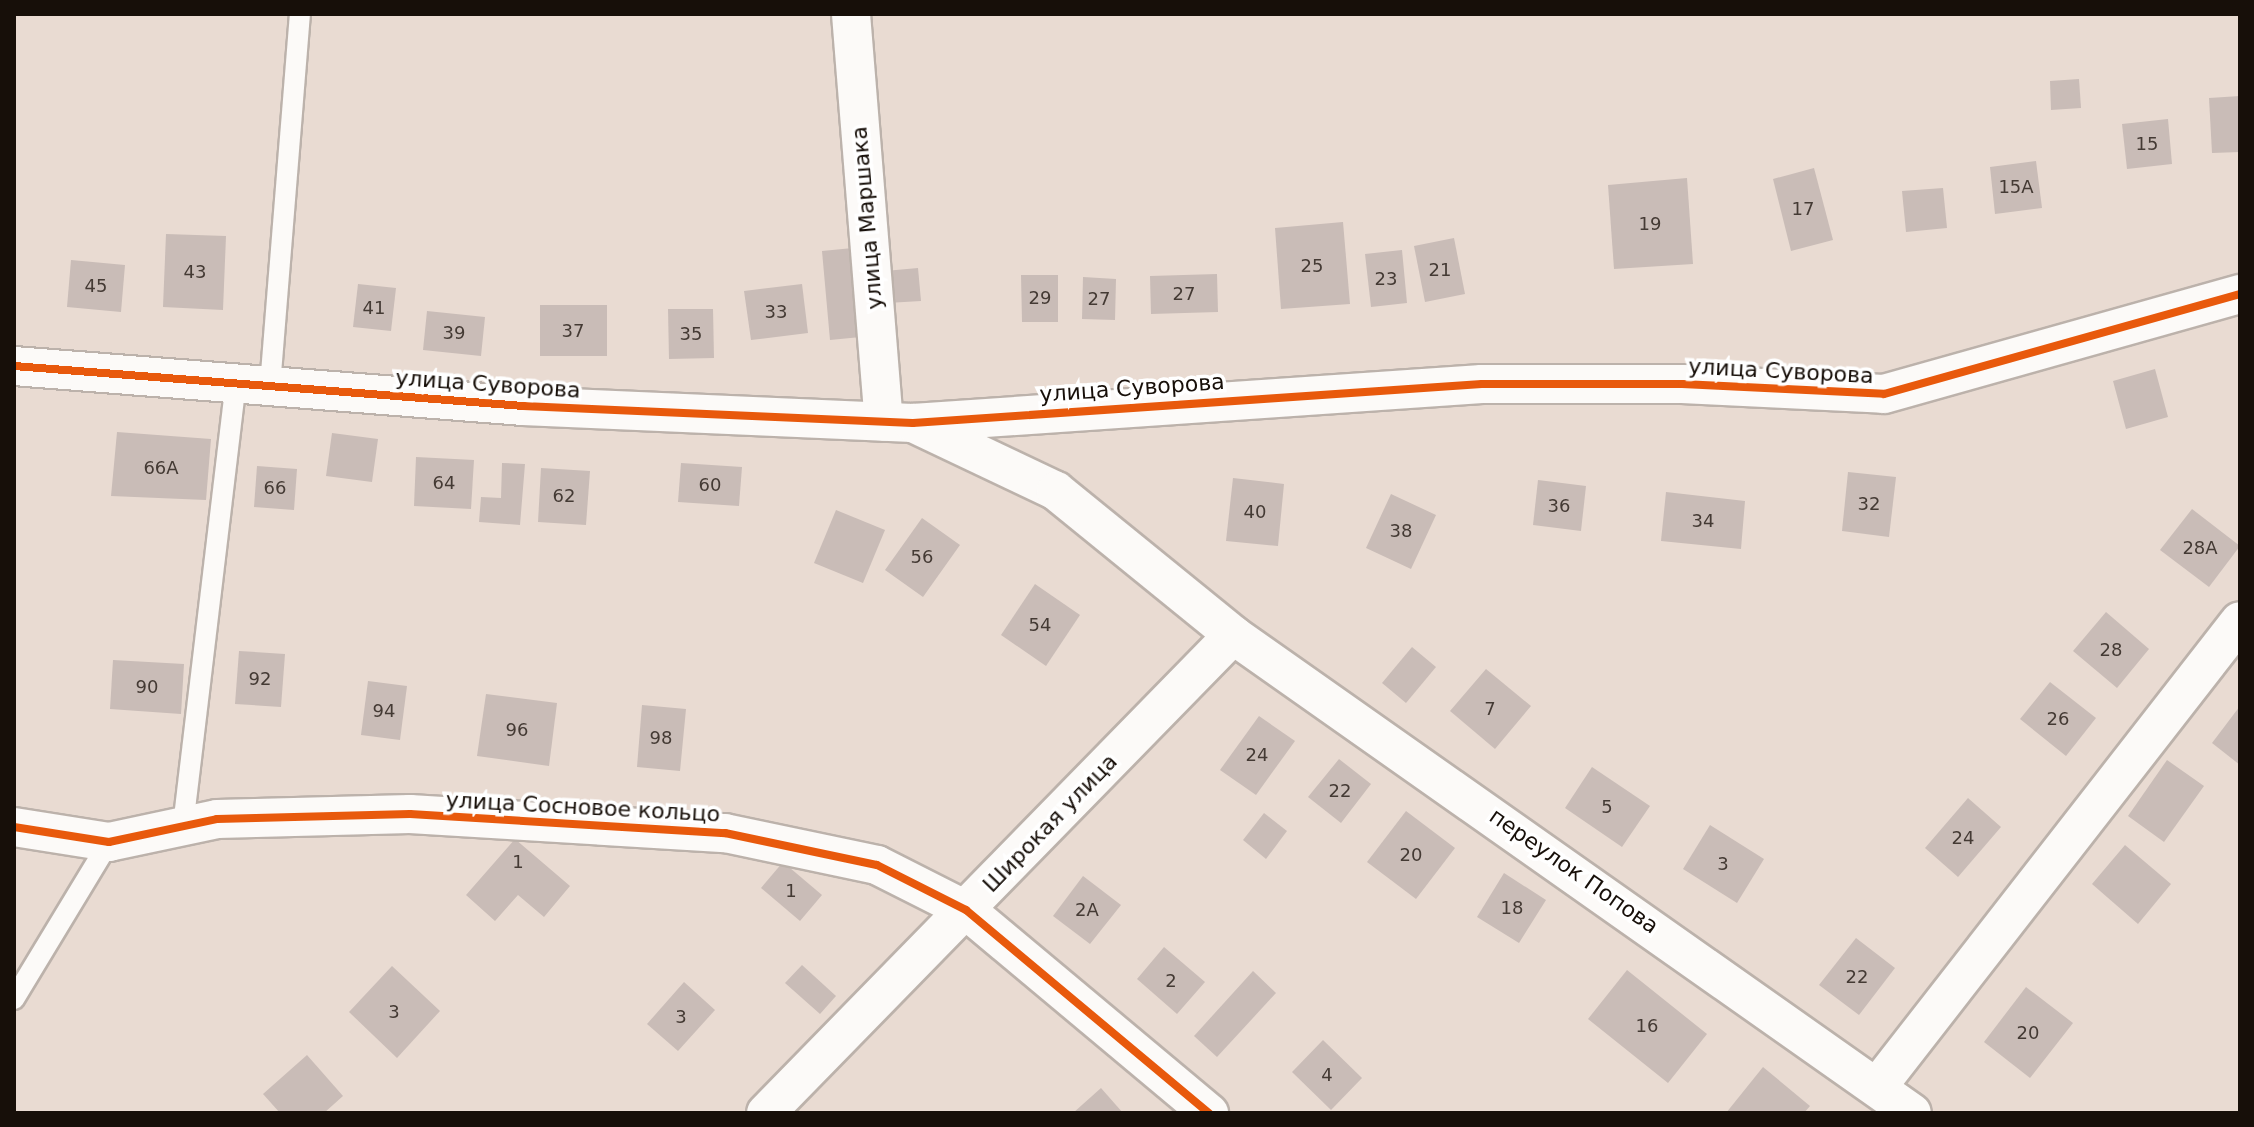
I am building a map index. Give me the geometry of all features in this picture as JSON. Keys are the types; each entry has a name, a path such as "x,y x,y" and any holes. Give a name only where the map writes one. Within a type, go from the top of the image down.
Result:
{"street":[{"name":"улица Маршака","path":"851,14 898,422"},
{"name":"улица Суворова","path":"14,366 523,406 898,422 1482,384 1682,384 1884,394 2240,294"},
{"name":"переулок Попова","path":"898,422 1056,491 1233,635 1878,1086 1912,1113"},
{"path":"1878,1086 2240,621"},
{"name":"Широкая улица","path":"766,1113 1233,635"},
{"name":"улица Сосновое кольцо","path":"14,827 109,842 217,819 410,814 725,833 877,865 966,910 1209,1113"}],"lane":[{"path":"183,826 253,385 300,14"},
{"path":"14,999 109,842"}],"building":[{"path":"2079,79 2081,108 2051,110 2050,81"},
{"path":"2240,96 2240,152 2212,153 2209,98"},
{"path":"2168,119 2172,164 2127,169 2122,124"},
{"path":"2036,161 2042,208 1995,214 1990,167"},
{"path":"1814,168 1833,240 1791,251 1773,179"},
{"path":"1687,178 1693,264 1614,269 1608,185"},
{"path":"1943,188 1947,228 1906,232 1902,191"},
{"path":"1343,222 1350,304 1281,309 1275,228"},
{"path":"166,234 226,236 223,310 163,307"},
{"path":"1454,238 1465,294 1425,302 1414,246"},
{"path":"863,247 871,336 830,340 822,251"},
{"path":"1402,250 1407,303 1371,307 1365,254"},
{"path":"71,260 125,265 121,312 67,307"},
{"path":"918,268 921,301 887,303 885,271"},
{"path":"1217,274 1218,312 1151,314 1150,276"},
{"path":"1021,275 1058,275 1058,322 1022,322"},
{"path":"1083,277 1116,279 1115,320 1082,319"},
{"path":"358,284 396,288 391,331 353,327"},
{"path":"802,284 808,333 751,340 744,291"},
{"path":"540,305 607,305 607,356 540,356"},
{"path":"668,309 713,309 714,358 669,359"},
{"path":"427,311 485,317 481,356 423,350"},
{"path":"2155,369 2168,417 2126,429 2113,381"},
{"path":"117,432 211,439 206,500 111,496"},
{"path":"332,433 378,439 372,482 326,476"},
{"path":"416,457 474,460 471,509 414,506"},
{"path":"502,463 525,464 520,525 479,522 481,497 501,498"},
{"path":"681,463 742,467 739,506 678,502"},
{"path":"257,466 297,469 294,510 254,507"},
{"path":"541,468 590,471 586,525 538,522"},
{"path":"1848,472 1896,477 1889,537 1842,531"},
{"path":"1233,478 1284,484 1278,546 1226,541"},
{"path":"1538,480 1586,486 1581,531 1533,525"},
{"path":"1666,492 1745,501 1741,549 1661,541"},
{"path":"1391,494 1436,515 1411,569 1366,548"},
{"path":"2192,509 2240,546 2209,587 2160,550"},
{"path":"836,510 885,530 863,583 814,563"},
{"path":"922,518 960,545 923,597 885,570"},
{"path":"1035,584 1080,615 1046,666 1001,635"},
{"path":"2106,612 2149,649 2117,688 2073,651"},
{"path":"1412,647 1436,667 1406,703 1382,683"},
{"path":"239,651 285,654 281,707 235,704"},
{"path":"113,660 184,664 181,714 110,709"},
{"path":"1486,669 1531,706 1495,749 1450,711"},
{"path":"368,681 407,686 400,740 361,735"},
{"path":"2050,682 2096,718 2066,756 2020,719"},
{"path":"486,694 557,703 549,766 477,756"},
{"path":"642,705 686,709 680,771 637,767"},
{"path":"2240,706 2240,765 2212,743"},
{"path":"1259,716 1295,741 1256,795 1220,770"},
{"path":"1339,759 1371,784 1341,823 1308,797"},
{"path":"2167,760 2204,786 2164,842 2128,816"},
{"path":"1592,767 1650,806 1622,847 1565,808"},
{"path":"1968,798 2001,827 1958,877 1925,848"},
{"path":"1406,811 1455,848 1416,899 1367,862"},
{"path":"1264,813 1287,831 1266,859 1243,840"},
{"path":"1710,825 1764,859 1737,903 1683,869"},
{"path":"515,839 570,886 544,917 518,895 495,921 466,895"},
{"path":"2125,845 2171,884 2138,924 2092,884"},
{"path":"783,862 822,895 800,921 761,888"},
{"path":"1504,873 1546,900 1519,943 1477,917"},
{"path":"1083,876 1121,905 1090,944 1053,916"},
{"path":"1856,938 1895,968 1859,1015 1819,985"},
{"path":"1164,947 1205,982 1177,1014 1137,979"},
{"path":"802,965 836,996 820,1014 785,983"},
{"path":"392,966 440,1011 397,1058 349,1012"},
{"path":"1627,970 1707,1034 1668,1083 1588,1019"},
{"path":"1253,971 1276,993 1217,1057 1194,1036"},
{"path":"684,982 715,1010 678,1051 647,1024"},
{"path":"2026,987 2073,1023 2030,1078 1984,1042"},
{"path":"1323,1040 1362,1078 1331,1110 1292,1072"},
{"path":"307,1055 343,1096 324,1113 280,1113 263,1094"},
{"path":"1763,1067 1810,1106 1804,1113 1726,1113"},
{"path":"1101,1088 1123,1113 1073,1113"}],"cycle path":[{"path":"14,366 523,406 913,423 1482,384 1682,384 1884,394 2240,294"},
{"path":"14,827 109,842 217,819 410,814 725,833 877,865 966,910 1209,1113"}]}
